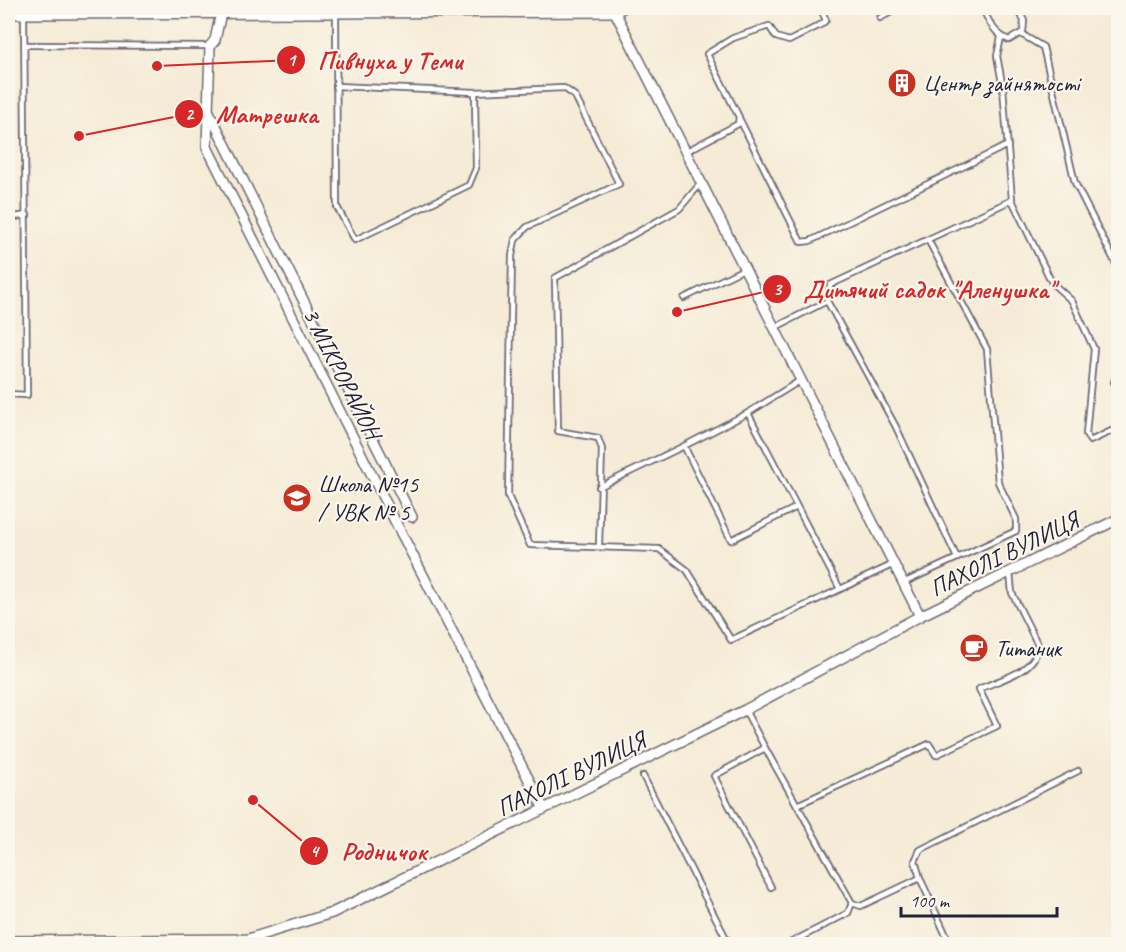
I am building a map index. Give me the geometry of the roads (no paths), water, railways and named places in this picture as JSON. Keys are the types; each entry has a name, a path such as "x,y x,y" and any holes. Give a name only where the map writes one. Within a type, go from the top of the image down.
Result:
{"street":[{"path":"8,14 619,10 685,152 920,616"},
{"name":"3 МІКРОРАЙОН","path":"221,14 215,40 210,46 207,147 397,525 544,809"},
{"name":"3 МІКРОРАЙОН","path":"208,110 412,517"},
{"name":"ПАХОЛІ ВУЛИЦЯ","path":"8,941 248,939 284,930 332,913 745,710 920,616 1119,519"}],"lane":[{"path":"820,8 826,20 789,41 776,37 769,26 725,42 707,54 801,242 810,242 1008,145"},
{"path":"880,18 898,8"},
{"path":"982,8 1001,37 1009,40 1020,34 1024,21 1018,8"},
{"path":"336,13 337,207 355,240 469,185 476,168 475,92"},
{"path":"8,394 27,395 24,14"},
{"path":"1020,34 1042,47 1048,63 1075,183 1119,268"},
{"path":"1001,37 997,56 1012,200 1052,283 1072,301 1094,349 1086,434 1090,441 1119,428"},
{"path":"25,45 210,46"},
{"path":"336,86 475,92 564,88 575,96 619,184 527,227 515,240 512,256 508,496 530,545 659,549 687,570 730,640 894,564"},
{"path":"685,152 730,131 738,124 739,118"},
{"path":"599,546 599,487 603,449 598,438 558,431 555,278 679,209 701,183"},
{"path":"957,558 896,426 827,301 830,285 1012,200"},
{"path":"8,218 27,215"},
{"path":"903,583 1016,531 1016,519 998,482 987,349 928,240"},
{"path":"684,298 744,269"},
{"path":"774,328 827,301"},
{"path":"1119,372 1114,382 1119,393"},
{"path":"599,487 748,413 801,380"},
{"path":"748,413 840,589"},
{"path":"684,446 731,540 797,507"},
{"path":"797,806 929,744 936,755 997,726 979,688 1025,668 1038,654 1038,645 1012,593 1010,573"},
{"path":"745,710 852,903 861,906 920,878"},
{"path":"765,748 714,776 771,886"},
{"path":"950,945 920,878 915,861 920,850 1078,771"},
{"path":"643,776 729,945"},
{"path":"788,945 848,913 852,903"}],"place":[{"name":"Пивнуха у Теми","path":"157,66"},
{"name":"Центр зайнятості","path":"902,83"},
{"name":"Матрешка","path":"79,136"},
{"name":"Дитячий садок \"Аленушка\"","path":"677,312"},
{"name":"Школа №15 / УВК № 5","path":"297,498"},
{"name":"Титаник","path":"974,648"},
{"name":"Родничок","path":"253,800"}]}
